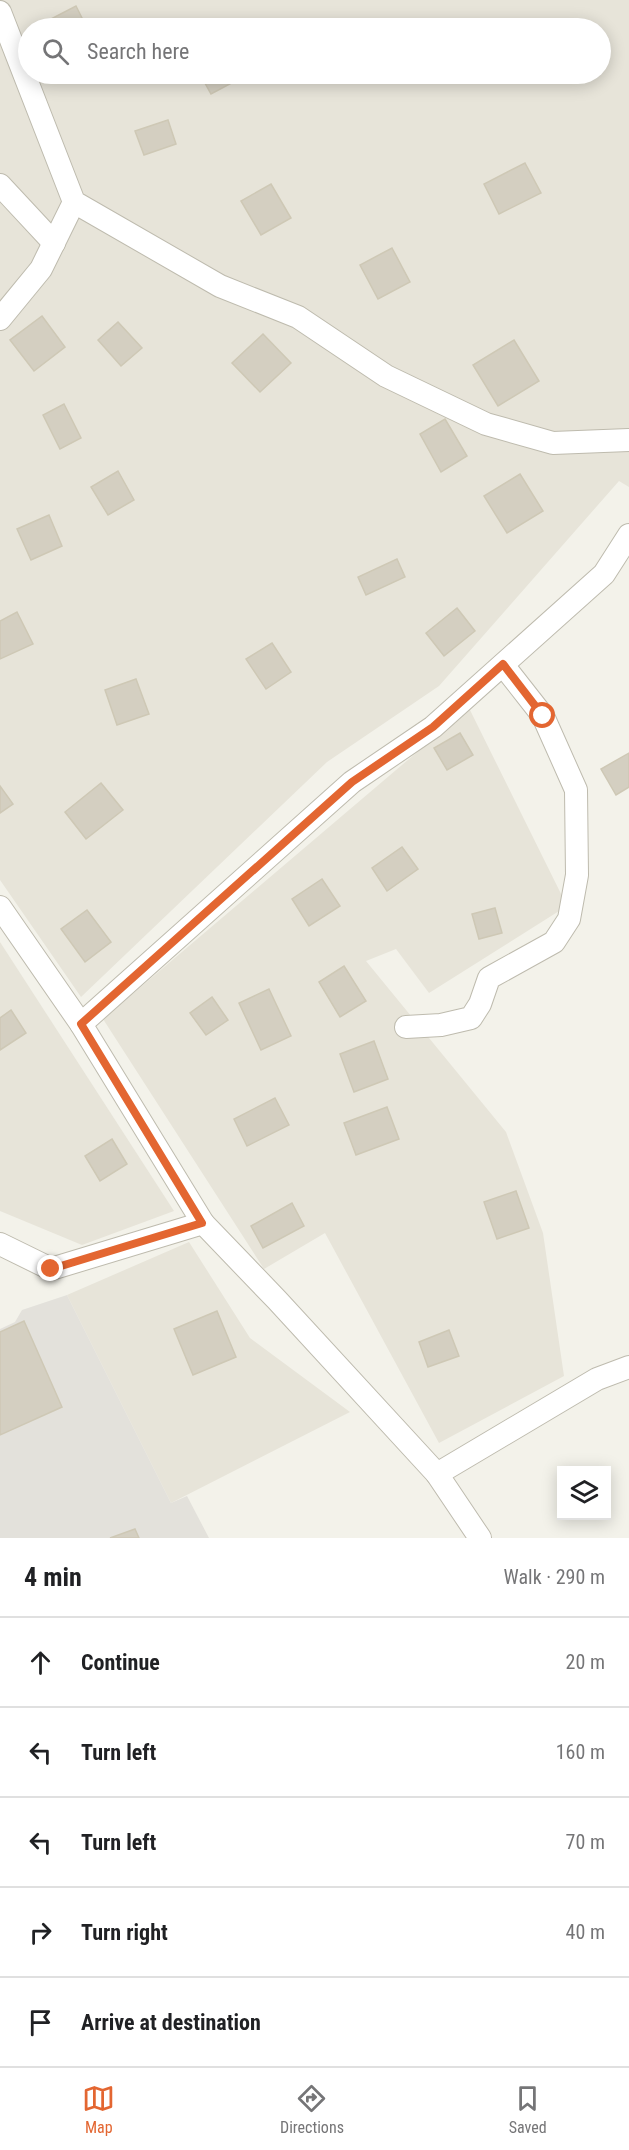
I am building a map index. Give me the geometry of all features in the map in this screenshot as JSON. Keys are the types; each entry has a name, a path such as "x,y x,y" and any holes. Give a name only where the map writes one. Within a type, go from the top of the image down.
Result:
{"street":[{"path":"0,12 18,58"},
{"path":"28,84 74,202 220,286 298,317 386,376 486,424 553,443 629,440"},
{"path":"0,185 54,243"},
{"path":"0,319 41,269 74,202"},
{"path":"81,1024 352,782 433,727 604,574 629,535"},
{"path":"406,1027 441,1025 471,1018 480,1004 489,978 554,942 570,919 577,874 576,790 543,716 503,664"},
{"path":"0,907 81,1024 202,1223 277,1300 437,1474 480,1538"},
{"path":"0,1244 51,1269 202,1223"},
{"path":"437,1474 597,1379 629,1367"}],"shaded area":[{"path":"0,0 629,0 629,487 619,481 439,686 327,762 81,997 0,880"},
{"path":"469,708 567,906 429,993 396,949 366,961 506,1132 543,1233 564,1376 439,1443 325,1233 264,1269 103,1019"},
{"path":"0,942 174,1211 82,1245 0,1211"},
{"path":"189,1242 250,1338 350,1412 171,1503 67,1295"},
{"path":"67,1295 171,1503 187,1496 209,1538 0,1538 0,1329 15,1322 22,1310"}],"building":[{"path":"76,6 82,18 53,18"},
{"path":"206,84 230,84 211,94"},
{"path":"168,120 176,144 144,155 135,131"},
{"path":"525,163 541,193 499,214 484,184"},
{"path":"271,184 291,218 261,235 241,201"},
{"path":"392,248 410,282 378,299 360,265"},
{"path":"42,316 65,347 34,371 10,340"},
{"path":"118,322 142,348 121,366 98,340"},
{"path":"263,334 291,363 260,392 232,363"},
{"path":"514,340 539,381 498,406 473,365"},
{"path":"64,404 81,438 60,449 43,415"},
{"path":"445,419 467,456 441,472 420,434"},
{"path":"118,471 134,500 108,515 91,487"},
{"path":"520,474 543,511 507,533 484,496"},
{"path":"49,515 62,546 31,560 17,529"},
{"path":"397,559 405,577 366,595 358,577"},
{"path":"457,608 475,631 444,656 426,633"},
{"path":"17,612 33,644 0,659 0,621"},
{"path":"272,643 291,672 266,689 246,659"},
{"path":"136,679 149,714 117,725 105,690"},
{"path":"460,733 473,755 447,770 434,748"},
{"path":"629,753 629,787 616,795 601,769"},
{"path":"101,783 123,810 86,839 65,812"},
{"path":"0,786 13,804 0,813"},
{"path":"402,847 418,869 387,891 372,868"},
{"path":"322,879 340,906 309,926 292,899"},
{"path":"495,908 502,933 479,939 472,914"},
{"path":"87,910 111,942 85,962 61,929"},
{"path":"344,966 366,1001 340,1017 319,982"},
{"path":"269,989 291,1036 261,1050 239,1003"},
{"path":"212,997 228,1020 206,1035 190,1013"},
{"path":"11,1010 26,1033 0,1050 0,1018"},
{"path":"374,1041 388,1079 354,1092 340,1054"},
{"path":"275,1098 289,1125 247,1146 234,1119"},
{"path":"387,1107 399,1139 356,1155 344,1123"},
{"path":"112,1139 127,1164 100,1181 85,1156"},
{"path":"516,1191 529,1228 497,1239 484,1202"},
{"path":"292,1203 304,1226 263,1248 251,1226"},
{"path":"217,1311 236,1357 193,1375 174,1329"},
{"path":"24,1321 62,1407 0,1435 0,1332"},
{"path":"449,1330 459,1356 428,1367 419,1342"},
{"path":"135,1529 139,1538 110,1538"}],"route":[{"path":"51,1269 202,1223 81,1024 352,782 433,727 503,664 543,716"}]}
